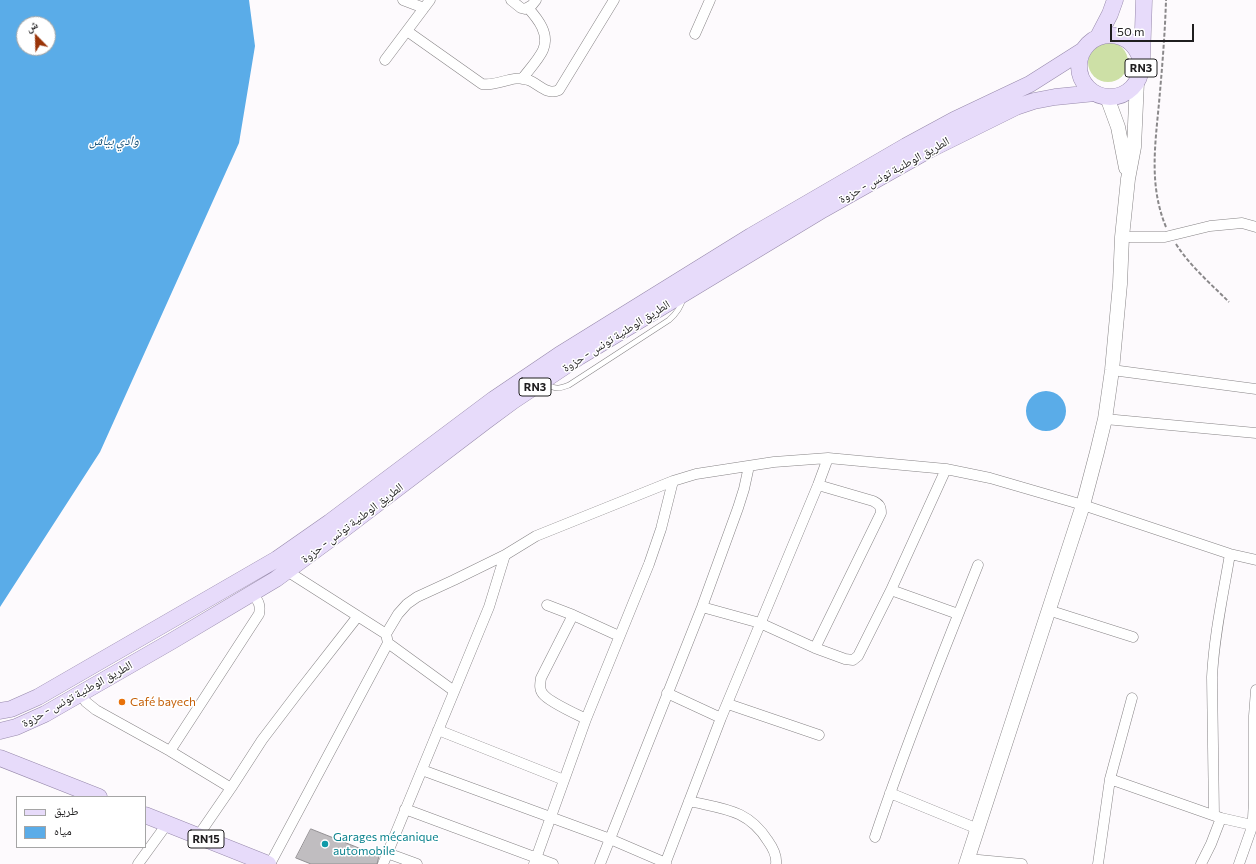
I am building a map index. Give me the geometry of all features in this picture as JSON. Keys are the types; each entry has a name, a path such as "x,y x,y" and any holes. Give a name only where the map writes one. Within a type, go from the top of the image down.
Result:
{"main road":[{"name":"RN3","path":"1098,37 1110,14 1115,0"},
{"name":"RN3","path":"1101,95 1116,97 1125,94 1138,81 1142,62 1144,0"},
{"name":"RN3","path":"1082,51 1089,43 1098,37 1109,34 1121,36 1135,46 1142,62"},
{"path":"1082,51 1079,63 1080,75 1086,86 1101,95"},
{"name":"الطريق الوطنية تونس - حزوة","path":"0,711 11,709 38,697 277,558 330,522 494,399 579,357 685,293 730,258 764,228 954,120 1030,84 1082,51"},
{"name":"الطريق الوطنية تونس - حزوة","path":"0,732 16,727 45,714 81,694 252,594 287,571 486,421 540,376 559,355 730,258 1002,113 1034,101 1055,97 1101,95"},
{"path":"38,697 45,714"},
{"path":"0,758 96,796"},
{"name":"RN15","path":"146,815 269,864"}],"street":[{"path":"385,60 427,4 403,0"},
{"path":"511,0 524,9 528,8 536,0"},
{"path":"407,31 482,84 487,85 522,79 528,80 550,92 559,90 614,0"},
{"path":"695,34 710,0"},
{"path":"522,79 543,50 544,42 544,33 540,22 528,8"},
{"path":"1022,864 967,862 1083,505 1105,419 1112,370 1128,179 1134,147 1138,81"},
{"path":"1101,95 1118,127 1128,179"},
{"path":"1122,237 1165,237 1210,226 1242,223 1256,227"},
{"path":"1112,370 1256,389"},
{"path":"1105,419 1256,433"},
{"path":"422,770 610,839 666,863 721,718 828,458"},
{"path":"269,864 387,639 398,614 407,604 417,597 505,555 536,536 696,474 774,462 828,458 946,469 990,478 1083,505 1230,554 1256,560"},
{"path":"600,864 702,607 738,508 749,466"},
{"path":"702,607 760,624 815,648 845,659 855,659 858,656 891,590 946,469"},
{"path":"535,861 586,719 649,564 673,482"},
{"path":"815,648 881,513 879,504 873,501 818,485"},
{"path":"1201,864 1211,844 1218,816 1212,677 1216,635 1230,554"},
{"path":"383,864 489,607 505,555"},
{"path":"277,558 287,571 358,616 454,691"},
{"path":"875,837 890,792 978,565"},
{"path":"891,590 958,614"},
{"path":"170,751 259,614 260,607 258,601 252,594"},
{"path":"547,605 619,636"},
{"path":"1048,610 1133,637"},
{"path":"573,615 541,678 540,688 543,694 550,699 586,719"},
{"path":"198,836 262,740 358,616"},
{"path":"1239,864 1252,825 1254,800 1254,716 1256,690"},
{"path":"667,693 721,718"},
{"path":"81,694 86,702 96,710 170,751 231,788"},
{"path":"1098,864 1110,779 1132,698"},
{"path":"728,704 819,734"},
{"path":"438,730 564,780"},
{"path":"1110,779 1218,816 1252,825"},
{"path":"890,792 978,829"},
{"path":"689,802 735,812 748,819 763,834 769,843 775,855 776,864"},
{"path":"405,809 535,861 552,864"},
{"path":"138,864 167,824"},
{"path":"387,852 417,864"}],"path":[{"path":"1166,0 1154,162 1160,212 1170,236 1181,252 1229,302"}],"green space":[{"path":"1104,42 1112,42 1119,45 1125,51 1128,62 1125,73 1119,79 1112,82 1104,82 1097,79 1091,73 1088,66 1088,58 1091,51 1097,45"}],"water":[{"name":"وادي بياش","path":"0,0 249,0 255,46 239,143 100,452 0,607"},
{"path":"1046,391 1054,393 1060,397 1064,403 1066,411 1064,419 1060,425 1054,429 1046,431 1038,429 1032,425 1028,419 1026,411 1028,403 1032,397 1038,393"}],"building":[{"name":"Garages mécanique automobile","path":"311,829 379,856 377,864 311,864 296,858"}],"place":[{"name":"Café bayech","path":"122,702"},
{"name":"Garages mécanique automobile","path":"325,844"}]}
